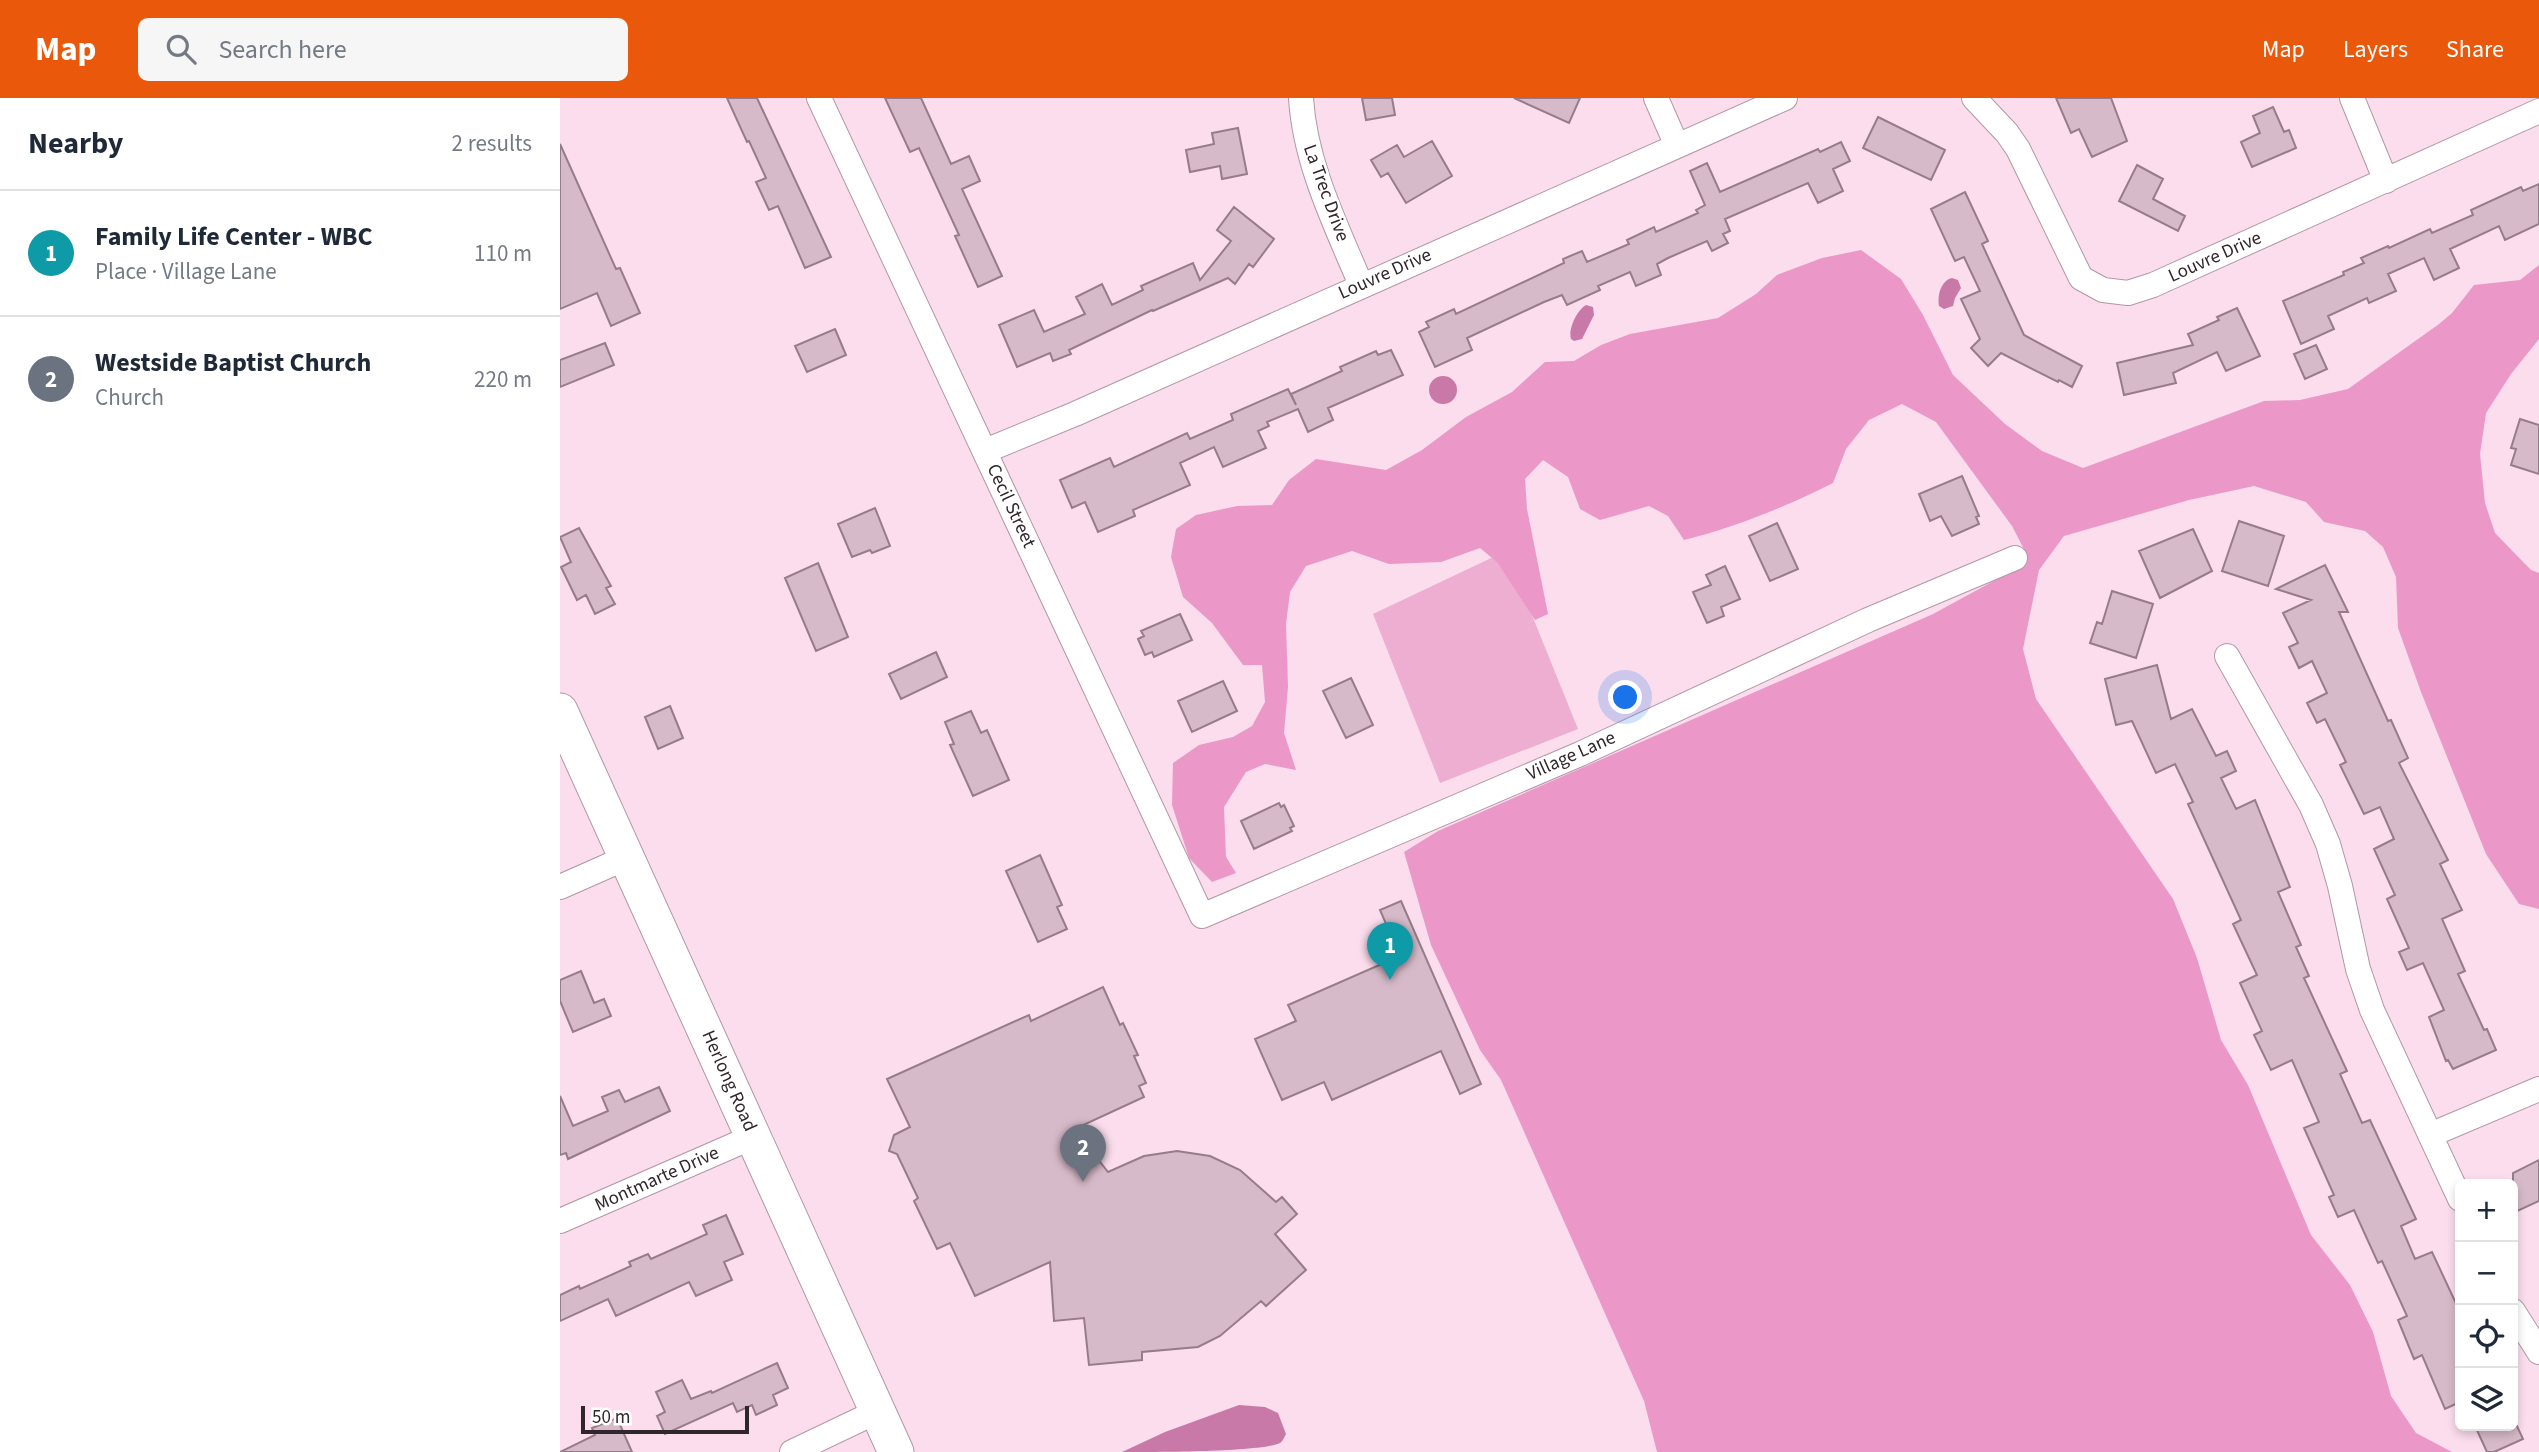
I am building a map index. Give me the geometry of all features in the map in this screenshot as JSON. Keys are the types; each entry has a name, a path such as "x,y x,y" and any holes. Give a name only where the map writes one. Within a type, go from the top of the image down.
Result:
{"street":[{"name":"Cecil Street","path":"819,98 1202,916"},
{"name":"La Trec Drive","path":"1301,98 1306,139 1320,184 1361,285"},
{"path":"1656,98 1677,146"},
{"name":"Louvre Drive","path":"985,451 1075,414 1785,98"},
{"name":"Louvre Drive","path":"1974,98 2007,132 2018,149 2081,278 2103,290 2128,293 2153,285 2539,111"},
{"path":"2352,98 2386,181"},
{"name":"Village Lane","path":"1202,916 1580,754 1868,620 2015,558"},
{"path":"2227,656 2311,805 2328,844 2358,969 2372,1010 2455,1188"},
{"name":"Herlong Road","path":"560,711 896,1452"},
{"path":"560,887 628,857"},
{"path":"2430,1135 2539,1089"},
{"name":"Montmarte Drive","path":"560,1222 755,1136"},
{"path":"2518,1319 2539,1352"},
{"path":"792,1452 878,1411"}],"shaded area":[{"path":"1861,250 1901,279 1923,315 1953,375 2005,424 2042,451 2083,468 2264,401 2300,400 2348,389 2439,324 2452,313 2474,285 2520,280 2539,265 2539,339 2511,374 2486,413 2480,454 2485,503 2495,533 2531,570 2539,573 2539,909 2519,904 2486,854 2398,628 2396,577 2383,547 2365,531 2324,522 2306,502 2254,486 2189,500 2064,536 2039,570 2023,649 2036,699 2173,899 2197,958 2221,1040 2248,1085 2311,1235 2350,1285 2373,1332 2391,1396 2416,1433 2452,1452 1657,1452 1644,1401 1501,1080 1480,1050 1431,945 1404,852 1438,831 1933,614 2012,571 2027,555 2012,526 1936,422 1902,404 1869,420 1846,449 1833,483 1760,516 1684,540 1668,516 1649,506 1600,520 1580,509 1568,477 1543,460 1525,479 1527,509 1548,614 1535,620 1497,562 1480,548 1441,562 1389,564 1352,551 1306,566 1290,592 1286,624 1288,687 1284,733 1296,770 1265,764 1246,772 1224,807 1226,857 1236,873 1212,882 1189,858 1172,805 1173,763 1199,745 1233,737 1252,726 1265,702 1262,665 1243,665 1212,623 1183,597 1171,557 1176,529 1196,515 1237,506 1272,505 1289,480 1316,459 1386,470 1422,450 1466,417 1512,392 1545,362 1574,361 1601,345 1630,334 1718,318 1756,294 1777,275 1822,258"},
{"path":"1952,278 1958,280 1961,288 1953,306 1944,309 1939,306 1939,293 1945,282"},
{"path":"1586,305 1593,307 1594,315 1582,339 1574,341 1570,335 1572,325 1579,311"},
{"path":"1443,376 1453,380 1457,390 1453,400 1443,404 1433,400 1429,390 1433,380"},
{"path":"1506,551 1578,729 1440,783 1373,614"},
{"path":"1239,1405 1265,1407 1278,1413 1286,1434 1282,1441 1269,1446 1229,1450 1122,1452 1165,1432"}],"building":[{"path":"727,98 757,98 831,257 805,268 778,206 769,210 756,182 766,178"},
{"path":"885,98 921,98 951,164 969,156 980,181 962,189 1002,276 978,287 955,236 959,235 919,148 910,152"},
{"path":"1362,98 1392,98 1395,115 1366,120"},
{"path":"1514,98 1580,98 1569,123"},
{"path":"2056,98 2111,98 2127,141 2092,157 2079,129 2071,133"},
{"path":"2273,107 2284,132 2289,130 2296,148 2252,167 2241,142 2260,133 2253,116"},
{"path":"1878,117 1945,150 1931,180 1863,148"},
{"path":"1238,128 1247,174 1222,179 1220,166 1190,172 1186,150 1214,144 1212,133"},
{"path":"1432,141 1452,176 1406,203 1388,173 1381,177 1371,160 1397,145 1404,157"},
{"path":"1841,142 1850,161 1833,169 1843,191 1818,203 1808,183 1725,219 1730,231 1723,234 1728,243 1712,251 1707,241 1668,258 1657,264 1661,275 1636,286 1630,272 1598,286 1600,290 1567,305 1562,295 1544,302 1467,338 1472,350 1435,367 1419,332 1429,327 1426,322 1454,309 1456,314 1564,263 1563,259 1582,251 1587,262 1629,244 1627,240 1654,227 1656,232 1698,213 1696,210 1705,205 1690,171 1707,163 1720,192 1818,149 1820,152"},
{"path":"560,144 616,269 620,268 640,313 611,326 597,293 560,309"},
{"path":"2137,165 2163,179 2153,199 2185,216 2178,231 2119,201"},
{"path":"2539,184 2539,224 2505,240 2499,226 2450,249 2459,268 2434,280 2424,258 2388,274 2396,291 2369,303 2367,298 2328,316 2334,329 2301,344 2283,301 2344,275 2343,272 2364,263 2361,258 2430,229 2432,233 2473,215 2471,210 2521,187 2523,191"},
{"path":"1965,192 1988,241 1982,244 2024,335 2082,366 2072,387 2001,353 1988,366 1971,348 1980,339 1961,299 1980,291 1964,257 1955,261 1931,209"},
{"path":"1234,207 1274,239 1253,267 1249,264 1235,284 1228,278 1152,310 1069,350 1071,354 1053,361 1050,353 1017,367 999,325 1034,310 1044,332 1085,314 1076,297 1102,284 1112,305 1143,290 1141,286 1193,263 1200,280 1231,241 1217,230"},
{"path":"2237,308 2260,356 2226,371 2217,352 2173,373 2176,383 2124,395 2117,363 2193,345 2188,334 2219,320 2217,317"},
{"path":"835,329 846,355 807,372 795,346"},
{"path":"605,343 614,365 560,387 560,360"},
{"path":"2316,345 2327,369 2305,379 2294,354"},
{"path":"1391,350 1403,375 1328,408 1333,420 1308,432 1298,409 1267,422 1269,426 1258,431 1266,448 1223,467 1214,447 1180,463 1190,485 1133,510 1135,516 1098,532 1085,502 1072,508 1060,480 1110,458 1114,467 1187,433 1190,439 1233,420 1231,414 1288,389 1296,405 1291,394 1342,371 1340,367 1376,351 1378,355"},
{"path":"2520,419 2539,425 2539,474 2511,465 2516,449 2511,448"},
{"path":"1962,476 1979,516 1976,517 1979,524 1952,536 1941,516 1930,521 1919,494"},
{"path":"875,508 890,546 852,557 838,524"},
{"path":"2239,521 2284,536 2268,586 2222,571"},
{"path":"1777,523 1798,569 1770,581 1749,536"},
{"path":"579,528 611,586 606,588 615,604 595,614 586,595 577,600 561,567 571,562 560,537"},
{"path":"2193,529 2212,571 2160,598 2139,551"},
{"path":"818,563 848,637 816,651 785,578"},
{"path":"2325,565 2348,612 2339,612 2388,721 2391,720 2408,758 2399,763 2448,860 2440,864 2462,910 2442,919 2465,971 2458,974 2496,1050 2453,1069 2448,1060 2446,1061 2429,1017 2444,1010 2423,963 2407,970 2399,952 2409,948 2387,899 2395,895 2374,849 2394,839 2380,807 2364,814 2340,765 2346,762 2325,719 2317,723 2307,703 2327,693 2312,661 2299,668 2289,647 2298,643 2283,613 2311,600 2276,589"},
{"path":"1725,566 1740,599 1721,607 1724,616 1707,623 1693,592 1711,585 1706,575"},
{"path":"2112,591 2153,604 2136,658 2090,643 2097,622 2102,624"},
{"path":"1180,614 1192,640 1154,657 1152,652 1145,655 1138,639 1144,636 1141,631"},
{"path":"936,652 947,677 901,699 889,674"},
{"path":"2157,665 2171,719 2192,709 2216,756 2227,751 2236,771 2221,778 2236,809 2255,800 2290,887 2278,892 2301,945 2296,947 2309,976 2304,978 2347,1071 2340,1074 2362,1123 2370,1120 2416,1219 2401,1226 2415,1259 2432,1252 2455,1301 2455,1404 2445,1409 2422,1355 2414,1359 2398,1320 2407,1316 2382,1261 2378,1263 2354,1210 2338,1217 2329,1197 2334,1195 2304,1128 2319,1122 2292,1060 2271,1070 2254,1035 2262,1031 2240,983 2257,975 2233,924 2241,920 2188,804 2193,802 2175,764 2156,773 2132,721 2116,725 2105,679"},
{"path":"1351,678 1373,725 1346,738 1323,691"},
{"path":"1223,681 1237,711 1192,732 1178,701"},
{"path":"670,706 683,738 658,749 645,717"},
{"path":"971,711 981,733 987,730 1009,780 973,796 950,745 954,744 945,722"},
{"path":"1279,803 1281,807 1284,805 1294,826 1290,828 1292,831 1254,849 1241,821"},
{"path":"1040,855 1062,905 1057,907 1067,929 1038,942 1006,871"},
{"path":"1401,901 1481,1084 1460,1094 1441,1051 1332,1100 1324,1082 1282,1100 1255,1039 1296,1021 1288,1005 1400,956 1380,910"},
{"path":"581,971 594,1003 604,999 611,1016 573,1032 560,1001 560,980"},
{"path":"1103,987 1120,1025 1123,1023 1138,1055 1134,1056 1146,1083 1139,1086 1144,1097 1081,1126 1094,1154 1108,1172 1144,1156 1177,1151 1210,1156 1240,1170 1276,1202 1282,1197 1297,1214 1275,1234 1306,1270 1266,1306 1261,1301 1220,1336 1198,1347 1142,1352 1142,1360 1089,1365 1084,1318 1054,1321 1050,1262 975,1296 950,1243 937,1249 914,1201 918,1198 897,1154 889,1151 894,1135 910,1127 887,1079 1029,1015 1031,1021"},
{"path":"659,1087 670,1111 568,1159 566,1153 560,1155 560,1096 573,1126 608,1111 602,1097 619,1090 625,1102"},
{"path":"2539,1160 2539,1201 2518,1211 2518,1179 2513,1179 2513,1173"},
{"path":"726,1215 743,1254 724,1262 732,1280 696,1296 689,1282 616,1316 608,1299 560,1321 560,1295 631,1266 629,1262 648,1254 651,1259 707,1234 703,1225"},
{"path":"777,1363 788,1388 773,1395 777,1405 756,1415 752,1405 737,1412 733,1403 665,1434 657,1416 665,1412 656,1392 682,1380 691,1399 711,1391 712,1393"},
{"path":"617,1418 632,1452 560,1452 595,1435 592,1428"},
{"path":"2518,1428 2523,1439 2494,1452 2487,1452 2477,1431 2518,1431"}],"place":[{"name":"Family Life Center - WBC","path":"1390,980"},
{"name":"Westside Baptist Church","path":"1083,1182"}]}
